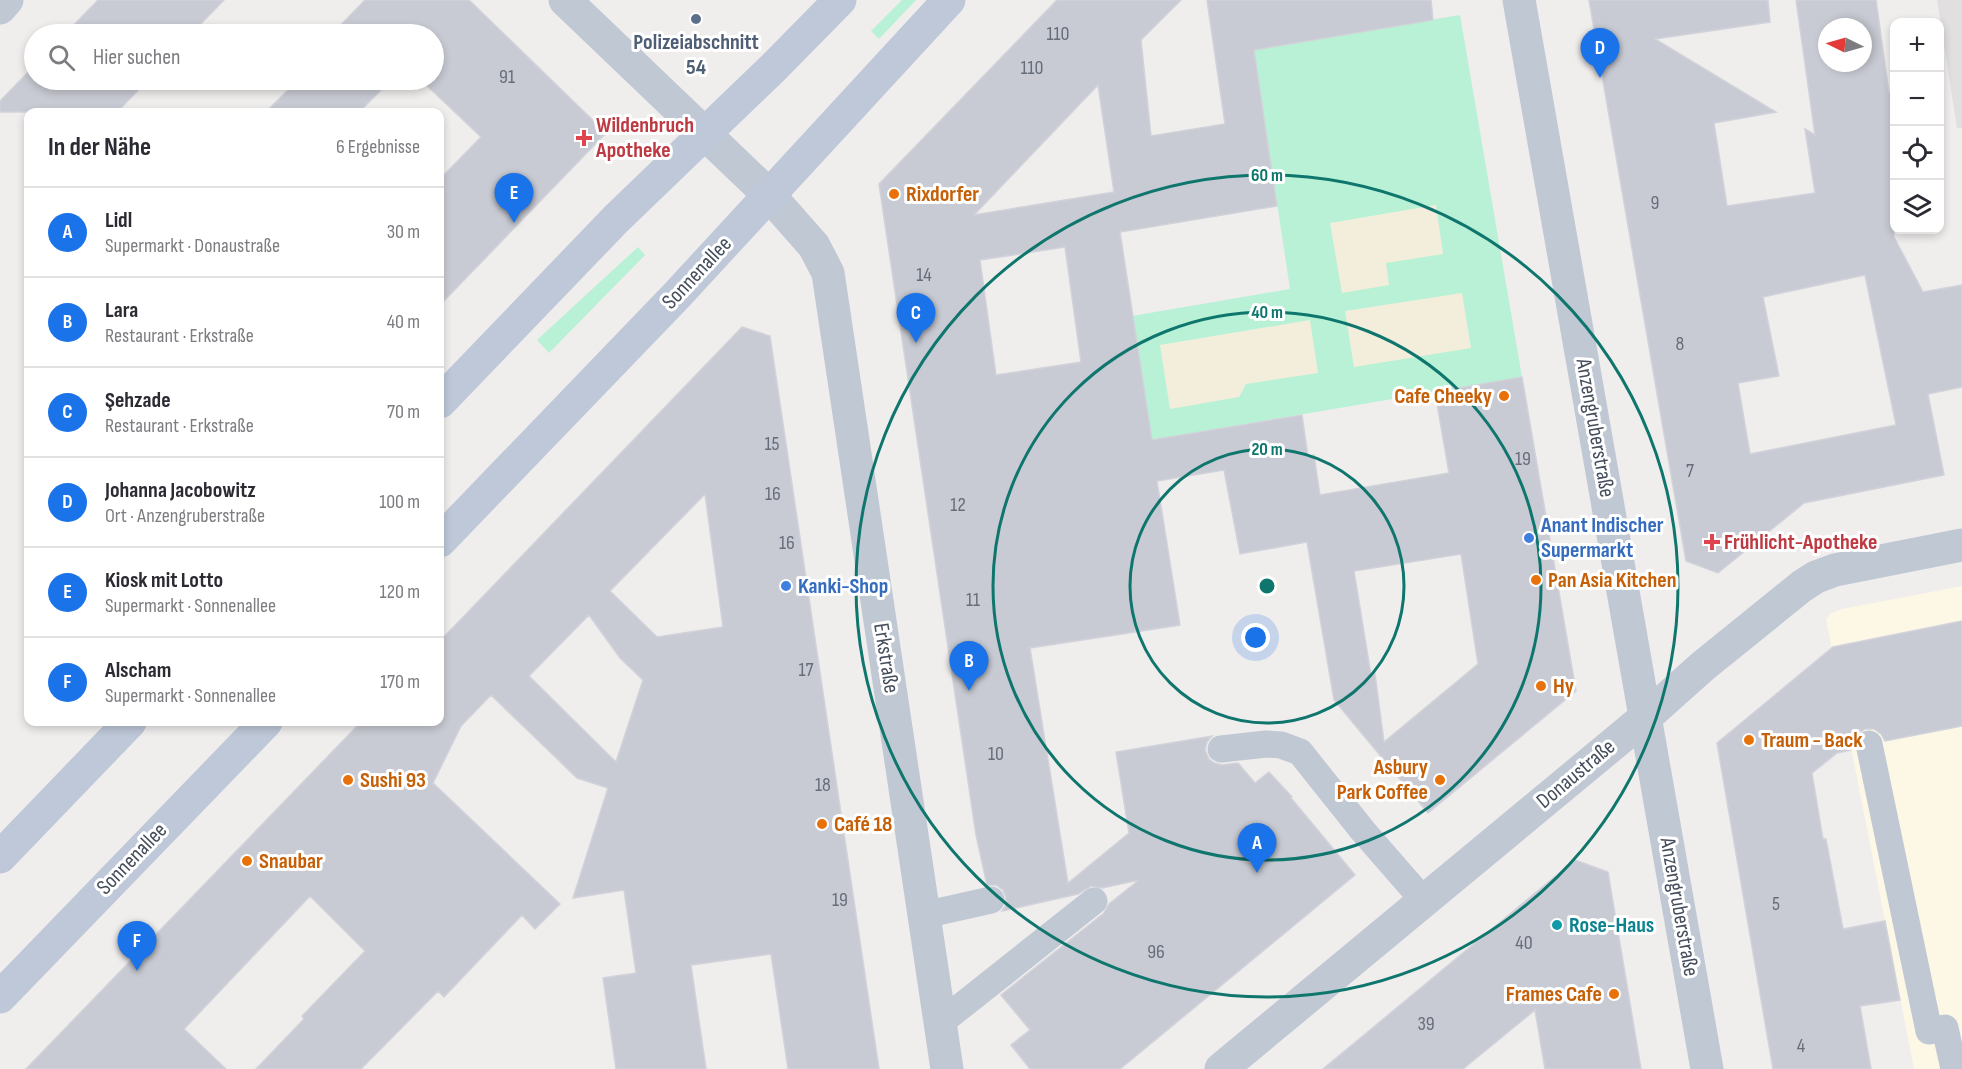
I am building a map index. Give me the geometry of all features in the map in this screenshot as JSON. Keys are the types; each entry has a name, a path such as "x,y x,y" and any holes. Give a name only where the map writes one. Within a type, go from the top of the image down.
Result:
{"main road":[{"path":"444,398 616,219 840,0"},
{"name":"Sonnenallee","path":"444,537 677,295 949,0"},
{"path":"0,856 126,726"},
{"name":"Sonnenallee","path":"0,997 262,726"}],"street":[{"path":"0,8 7,0"},
{"name":"Erkstraße","path":"565,0 769,195 814,246 828,273 947,1069"},
{"name":"Anzengruberstraße","path":"1519,0 1647,716 1707,1069"},
{"name":"Donaustraße","path":"1221,1069 1802,586 1816,577 1835,570 1962,545"}],"lane":[{"path":"1221,749 1266,744 1281,745 1300,752 1363,831 1424,901"},
{"path":"1869,744 1929,1031 1945,1028 1954,1069"},
{"path":"924,915 991,900"},
{"path":"940,1023 1094,901"}],"shaded area":[{"path":"1937,0 1962,0 1962,128 1957,128 1944,45 1944,18 1940,18"},
{"path":"1962,586 1962,1069 1914,1069 1826,619 1830,614 1842,609"}],"green space":[{"path":"902,0 916,0 879,39 871,31"},
{"path":"1460,15 1522,377 1151,440 1132,316 1290,289 1254,50"},
{"path":"638,247 645,255 549,353 537,340"}],"sand":[{"path":"1436,205 1443,254 1386,263 1389,285 1342,293 1330,223"},
{"path":"1462,293 1471,348 1354,367 1345,311"},
{"path":"1310,320 1318,373 1246,384 1239,397 1170,409 1160,345"}],"building":[{"path":"98,0 224,0 201,24 75,24"},
{"path":"365,0 469,0 606,133 444,301 444,175 481,137 432,90 444,90 444,24 342,24"},
{"path":"1057,0 1181,0 1141,40 1151,136 1225,124 1207,0 1431,0 1433,20 1254,50 1277,206 1120,232 1152,440 1302,415 1308,457 1314,455 1320,495 1449,473 1435,392 1522,377 1576,691 1428,813 1334,700 1307,542 1240,554 1224,470 1157,481 1180,625 1030,648 1068,883 1129,833 1116,752 1212,736 1205,750 1209,759 1222,765 1238,763 1255,783 1269,772 1355,875 1120,1069 1030,1069 1011,1045 1030,1030 1001,995 1104,913 1109,904 1139,880 1102,888 1091,886 1078,894 1002,911 1006,905 1003,890 996,885 987,885 976,835 879,184","holes":["1098,85 1114,192 974,215","1065,247 1081,362 996,375 980,260","1461,554 1478,664 1384,742 1375,674 1371,675 1354,571"]},
{"path":"1589,0 1768,0 1770,22 1655,39 1776,112 1714,123 1727,206 1815,193 1805,129 1815,135 1796,0 1876,0 1890,93 1890,234 1894,234 1923,292 1962,285 1962,387 1928,394 1944,475 1804,503 1718,573 1686,561","holes":["1865,275 1896,425 1750,454 1738,383 1779,376 1763,297"]},
{"path":"24,76 24,90 138,90 121,108 24,108 24,112 0,112 0,101"},
{"path":"288,90 381,90 363,108 270,108"},
{"path":"742,327 770,336 879,1069 788,1069 771,954 691,965 706,1069 616,1069 603,978 636,973 624,890 573,898 608,788 577,778 491,695 461,726 433,783 560,904 535,929 522,915 444,997 438,991 361,1069 256,1069 304,1019 302,1016 365,951 310,896 184,1029 226,1069 26,1069 357,726 444,726 444,637","holes":["705,494 723,627 657,637 610,591","589,615 620,658 643,680 616,762 529,676"]},
{"path":"1962,621 1962,726 1885,741 1874,729 1865,729 1858,733 1851,750 1837,753 1812,773 1823,839 1826,839 1843,929 1885,921 1900,1000 1860,1006 1871,1069 1773,1069 1717,743 1833,647"},
{"name":"Rose-Haus","path":"1575,860 1608,872 1641,1069 1545,1069 1535,1010 1463,1069 1323,1069"}],"place":[{"name":"Polizeiabschnitt 54","path":"696,19"},
{"name":"Johanna Jacobowitz","path":"1600,78"},
{"name":"Wildenbruch Apotheke","path":"584,138"},
{"name":"Rixdorfer","path":"894,194"},
{"name":"Kiosk mit Lotto","path":"514,223"},
{"name":"Şehzade","path":"916,343"},
{"name":"Cafe Cheeky","path":"1504,396"},
{"name":"Anant Indischer Supermarkt","path":"1529,538"},
{"name":"Frühlicht-Apotheke","path":"1712,542"},
{"name":"Pan Asia Kitchen","path":"1536,580"},
{"name":"Kanki-Shop","path":"786,586"},
{"name":"Hy","path":"1541,686"},
{"name":"Lara","path":"969,691"},
{"name":"Traum - Back","path":"1749,740"},
{"name":"Sushi 93","path":"348,780"},
{"name":"Asbury Park Coffee","path":"1440,780"},
{"name":"Café 18","path":"822,824"},
{"name":"Snaubar","path":"247,861"},
{"name":"Lidl","path":"1257,873"},
{"name":"Rose-Haus","path":"1557,925"},
{"name":"Alscham","path":"137,971"},
{"name":"Frames Cafe","path":"1614,994"}]}
